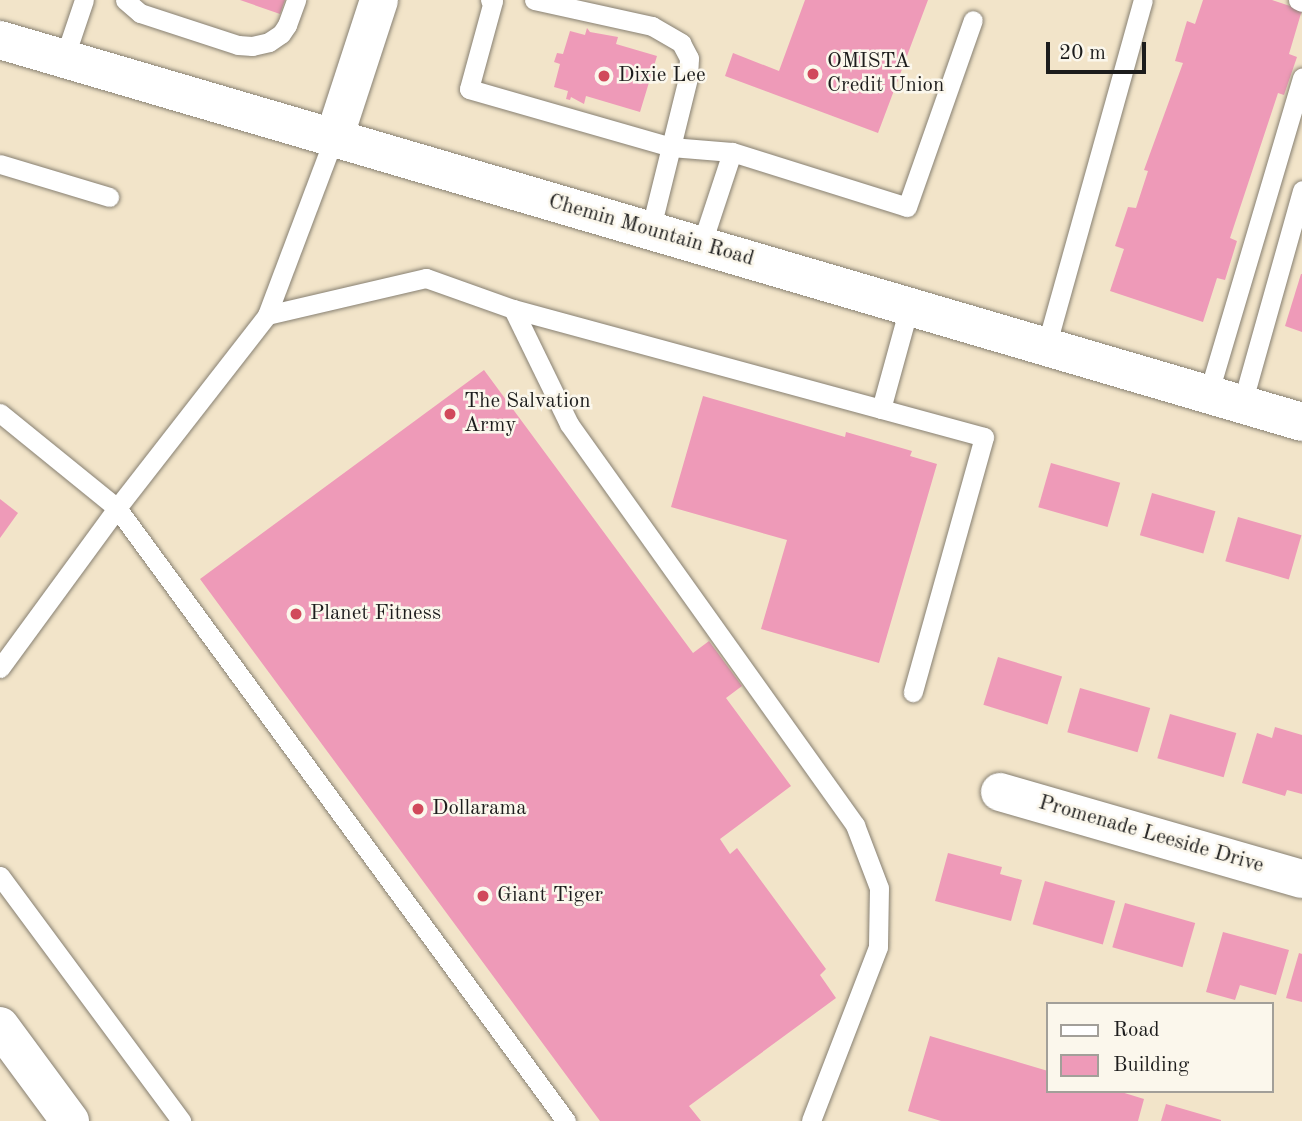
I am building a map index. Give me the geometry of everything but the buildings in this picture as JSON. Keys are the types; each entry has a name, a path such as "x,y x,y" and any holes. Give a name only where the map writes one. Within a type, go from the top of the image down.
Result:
{"main road":[{"path":"334,138 379,0"},
{"name":"Chemin Mountain Road","path":"0,40 1302,422"},
{"name":"Promenade Leeside Drive","path":"1000,792 1302,879"},
{"path":"0,1026 70,1121"}],"lane":[{"path":"64,59 84,0"},
{"path":"125,0 140,13 238,45 252,46 268,42 281,34 288,25 296,0"},
{"path":"493,0 469,89 671,147 732,152 907,207 973,20"},
{"path":"534,0 652,26 681,43 689,58 688,78 650,231"},
{"path":"1046,347 1143,0"},
{"path":"1225,400 1302,78"},
{"path":"0,668 117,508 267,315 334,138"},
{"path":"701,246 732,152"},
{"path":"0,164 109,197"},
{"path":"1225,400 1302,190"},
{"path":"267,315 426,278 513,309 984,437 914,692"},
{"path":"881,409 909,307"},
{"path":"513,309 569,424 855,825 879,888 878,947 811,1121"},
{"path":"0,413 117,508 566,1121"},
{"path":"0,876 181,1121"}],"place":[{"name":"OMISTA Credit Union","path":"813,74"},
{"name":"Dixie Lee","path":"604,76"},
{"name":"The Salvation Army","path":"450,414"},
{"name":"Planet Fitness","path":"296,614"},
{"name":"Dollarama","path":"418,809"},
{"name":"Giant Tiger","path":"483,896"}]}
